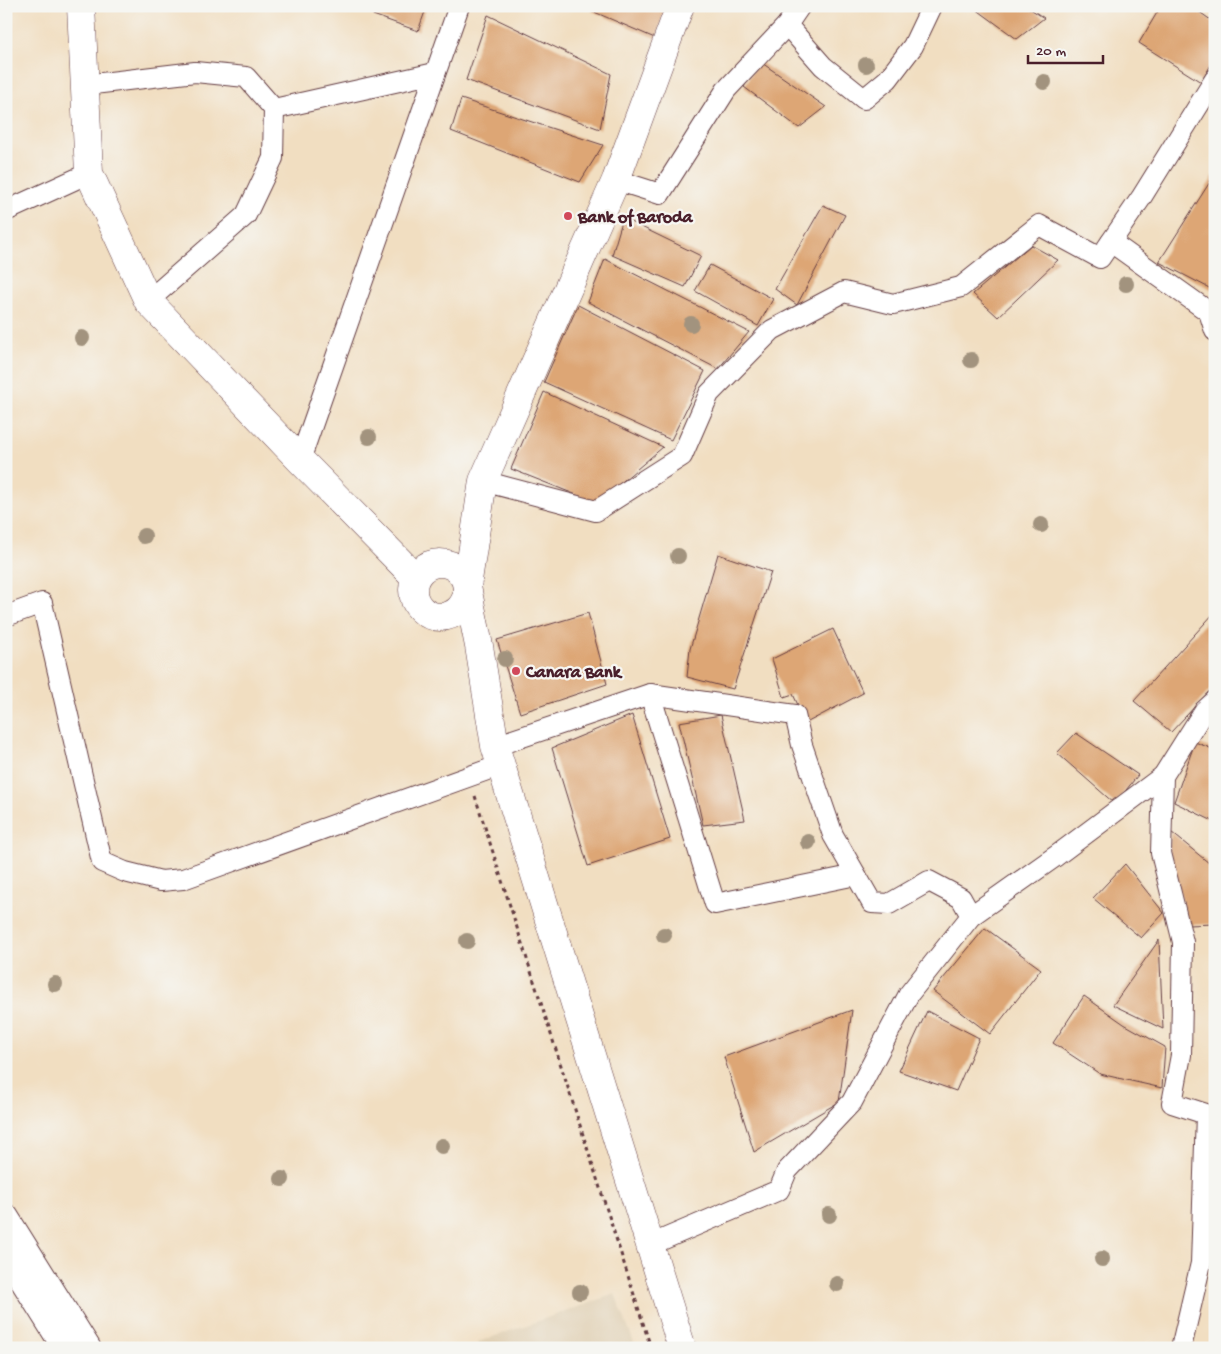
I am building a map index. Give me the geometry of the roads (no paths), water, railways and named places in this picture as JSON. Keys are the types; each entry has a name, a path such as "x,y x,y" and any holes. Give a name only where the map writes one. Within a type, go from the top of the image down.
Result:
{"main road":[{"path":"81,6 89,173 148,301 415,577"},
{"path":"680,6 616,180 483,481 467,587 467,596 457,611 449,616 440,617 430,616 422,611 412,595 412,586 420,570 436,562 445,562 453,565 460,571 467,587 498,756 682,1348"}],"street":[{"path":"300,460 459,6"},
{"path":"616,180 660,194 726,90 787,25 800,6"},
{"path":"787,25 823,66 864,100 888,79 913,46 932,6"},
{"path":"85,86 195,72 246,77 274,109 273,158 246,215 148,301"},
{"path":"274,109 436,73"},
{"path":"483,481 596,512 682,456 708,394 772,330 844,292 893,304 961,287 1039,225 1100,258 1141,198 1215,79"},
{"path":"6,211 89,173"},
{"path":"1110,242 1209,312 1215,331"},
{"path":"6,616 42,603 102,862 125,872 161,881 183,879 470,776 498,756 650,694 795,715 802,745 833,835 872,903 889,904 929,880 961,898 970,916"},
{"path":"650,694 715,904 856,875"},
{"path":"650,1245 779,1190 788,1171 852,1102 909,994 970,916 1056,856 1163,776 1204,711 1215,701"},
{"path":"1163,776 1161,853 1184,942 1181,1055 1172,1103 1206,1114 1201,1263 1181,1348"},
{"path":"6,1217 88,1348"},
{"path":"1201,1263 1215,1245"},
{"path":"6,1254 65,1348"}],"place":[{"name":"Bank of Baroda","path":"568,216"},
{"name":"Canara Bank","path":"516,671"}]}
